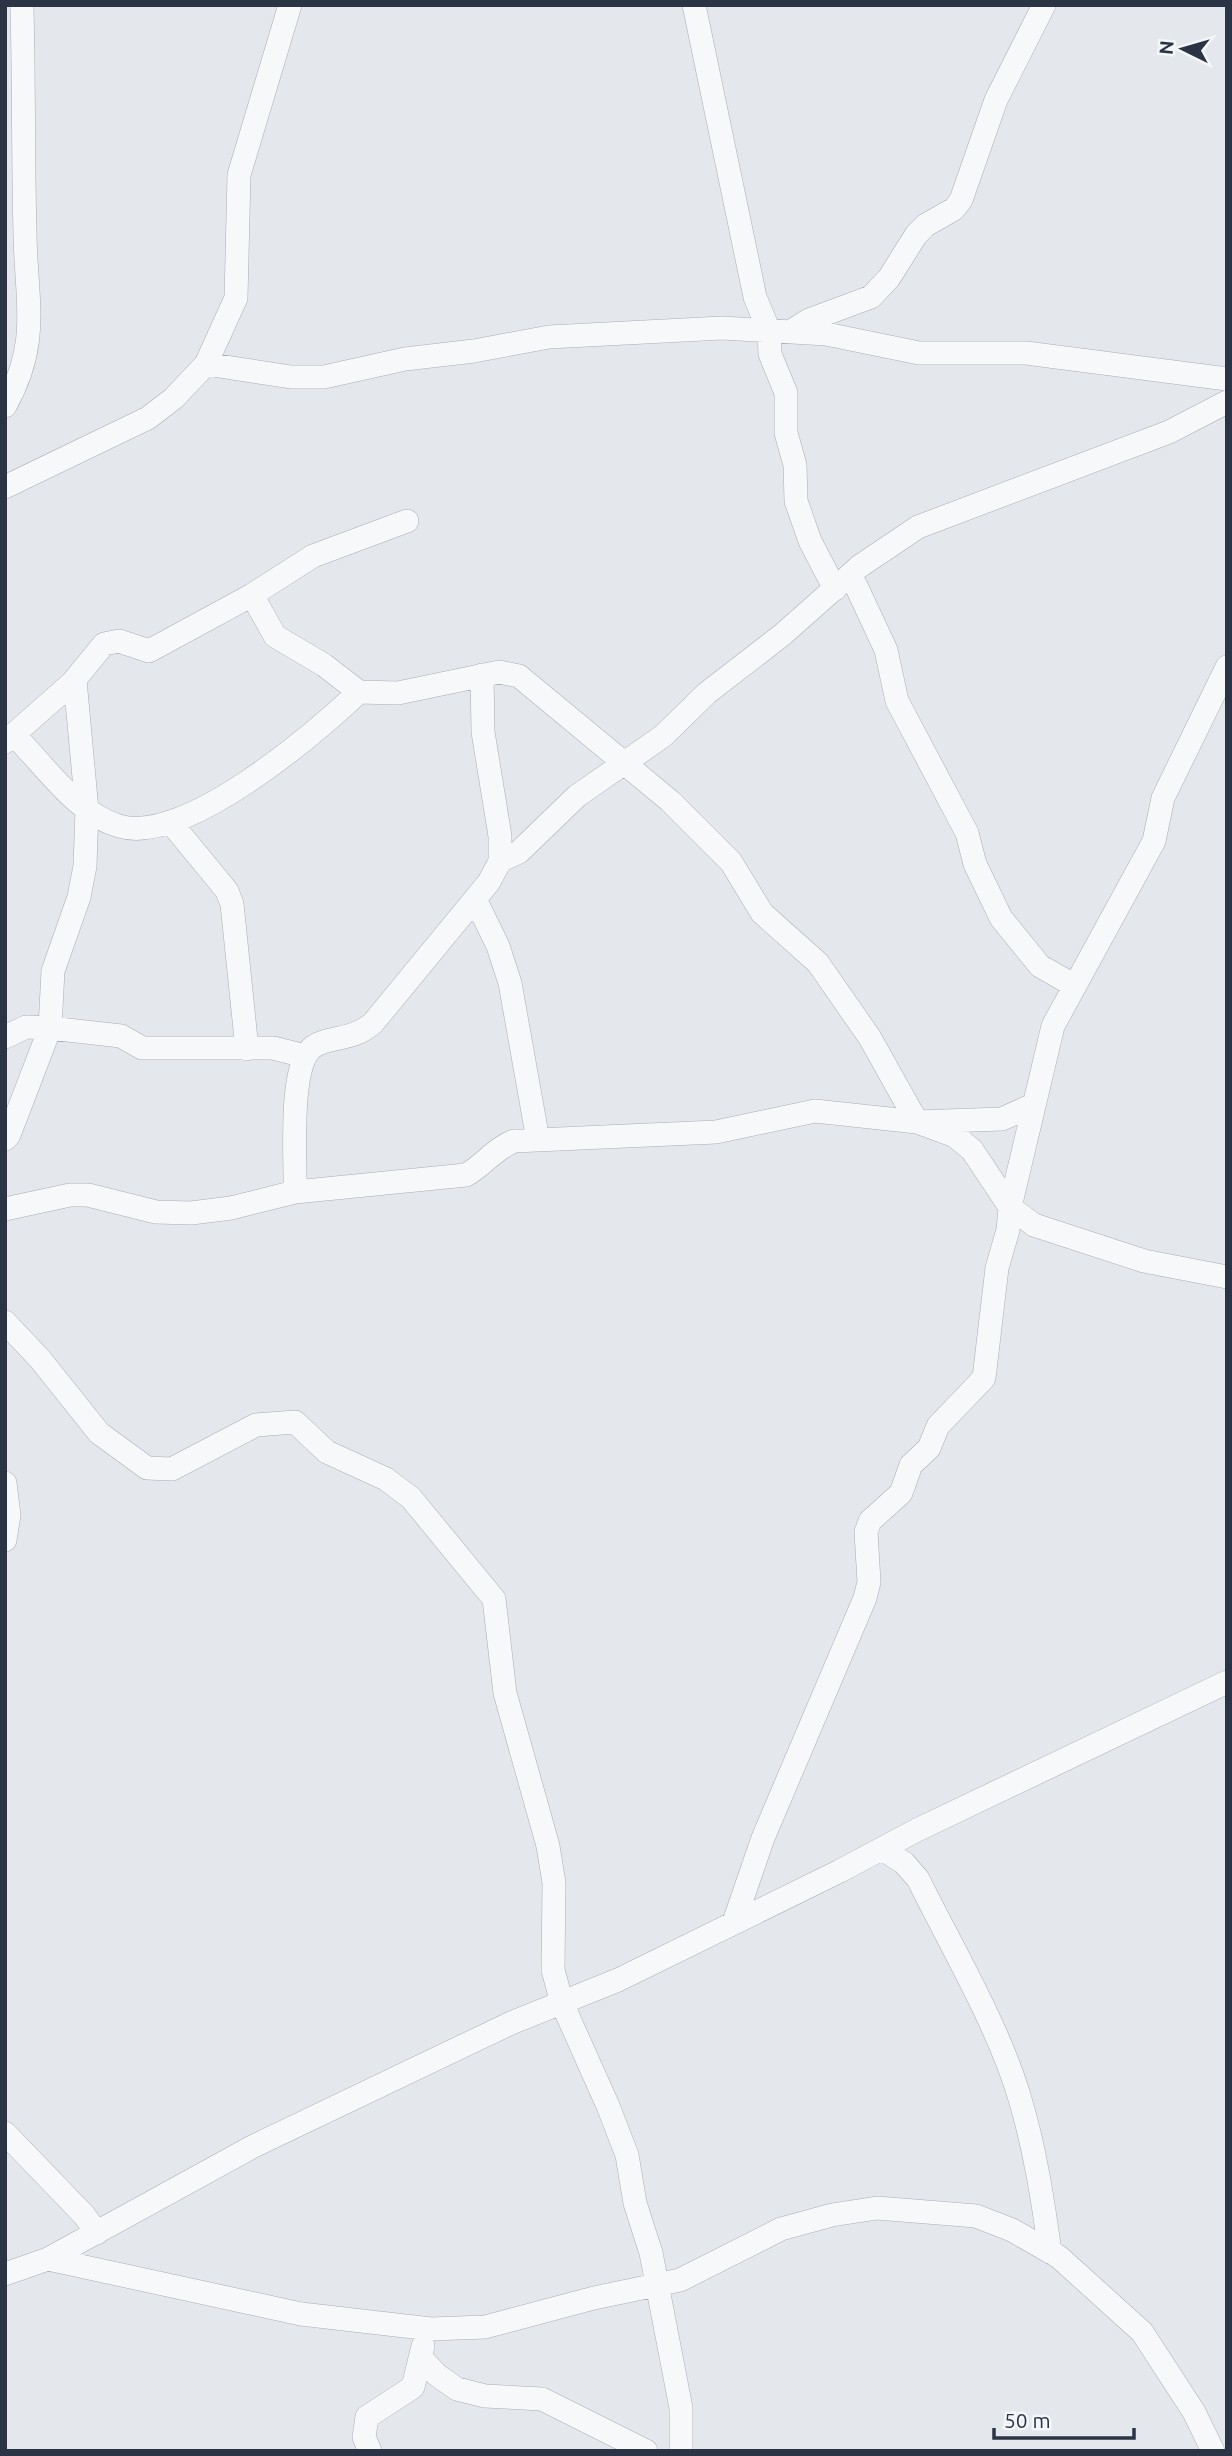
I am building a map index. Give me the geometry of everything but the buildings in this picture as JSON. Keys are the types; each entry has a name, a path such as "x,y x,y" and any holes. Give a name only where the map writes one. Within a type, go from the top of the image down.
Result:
{"street":[{"path":"5,487 148,418 174,398 206,364 236,298 239,175 290,5"},
{"path":"694,5 755,297 769,331 770,354 786,393 786,433 795,465 796,501 810,541 843,582 886,650 897,701 961,821 975,864 1001,918 1040,966 1075,986"},
{"path":"793,330 821,314 863,302 871,297 889,278 916,235 926,225 954,209 961,200 996,100 1044,5"},
{"path":"5,406 26,354 31,317 25,235 19,7"},
{"path":"206,364 291,377 324,377 405,359 474,351 562,335 722,328 793,330 919,353 1027,353 1227,379"},
{"path":"295,1192 297,1086 305,1056 314,1046 361,1033 367,1028 475,899 500,861 519,852 577,796 663,736 715,686 843,582 918,527 1156,437 1227,402"},
{"path":"359,692 317,732 242,785 172,824 142,830 120,827 87,810 10,739 75,680 104,644 119,641 149,651 252,595 313,556 407,521"},
{"path":"252,595 275,636 324,665 359,692 398,693 499,672 519,676 624,764 706,836 731,862 762,913 818,962 870,1038 917,1122 955,1136 972,1150 1010,1207 1034,1225 1055,1234 1110,1247 1144,1261 1227,1277"},
{"path":"734,1922 763,1838 865,1598 869,1582 866,1532 870,1521 901,1493 911,1465 929,1448 938,1426 984,1378 996,1269 1008,1230 1010,1207 1053,1026 1154,841 1163,798 1227,667"},
{"path":"482,675 483,732 500,836 500,861"},
{"path":"5,1139 9,1135 50,1028 53,971 79,897 85,866 87,810 75,680"},
{"path":"172,824 227,891 232,904 247,1049"},
{"path":"475,899 498,946 510,983 538,1140"},
{"path":"5,1037 26,1027 50,1028 121,1036 142,1048 273,1048 305,1056"},
{"path":"5,1209 70,1195 88,1195 156,1212 191,1213 231,1208 295,1192 466,1175 481,1167 499,1147 514,1141 716,1132 816,1111 917,1122 1002,1119 1033,1105"},
{"path":"5,1322 40,1359 99,1433 148,1468 172,1469 256,1425 295,1422 327,1452 386,1479 411,1498 494,1599 505,1693 548,1846 554,1883 553,1970 562,2003 627,2155 635,2203 651,2253 681,2409 681,2451"},
{"path":"5,1483 9,1515 5,1540"},
{"path":"5,2274 48,2259 252,2147 511,2023 618,1980 1097,1742 1227,1682"},
{"path":"882,1849 904,1863 918,1880 993,2033 1020,2097 1043,2203 1050,2252"},
{"path":"5,2133 84,2215 97,2233"},
{"path":"48,2259 301,2314 426,2328 485,2327 594,2298 680,2280 781,2229 832,2215 877,2208 976,2216 1012,2230 1050,2252 1142,2332 1194,2412 1213,2451"},
{"path":"370,2451 364,2437 367,2417 413,2387 426,2328"},
{"path":"421,2358 437,2375 457,2389 485,2396 542,2399 646,2451"}]}
